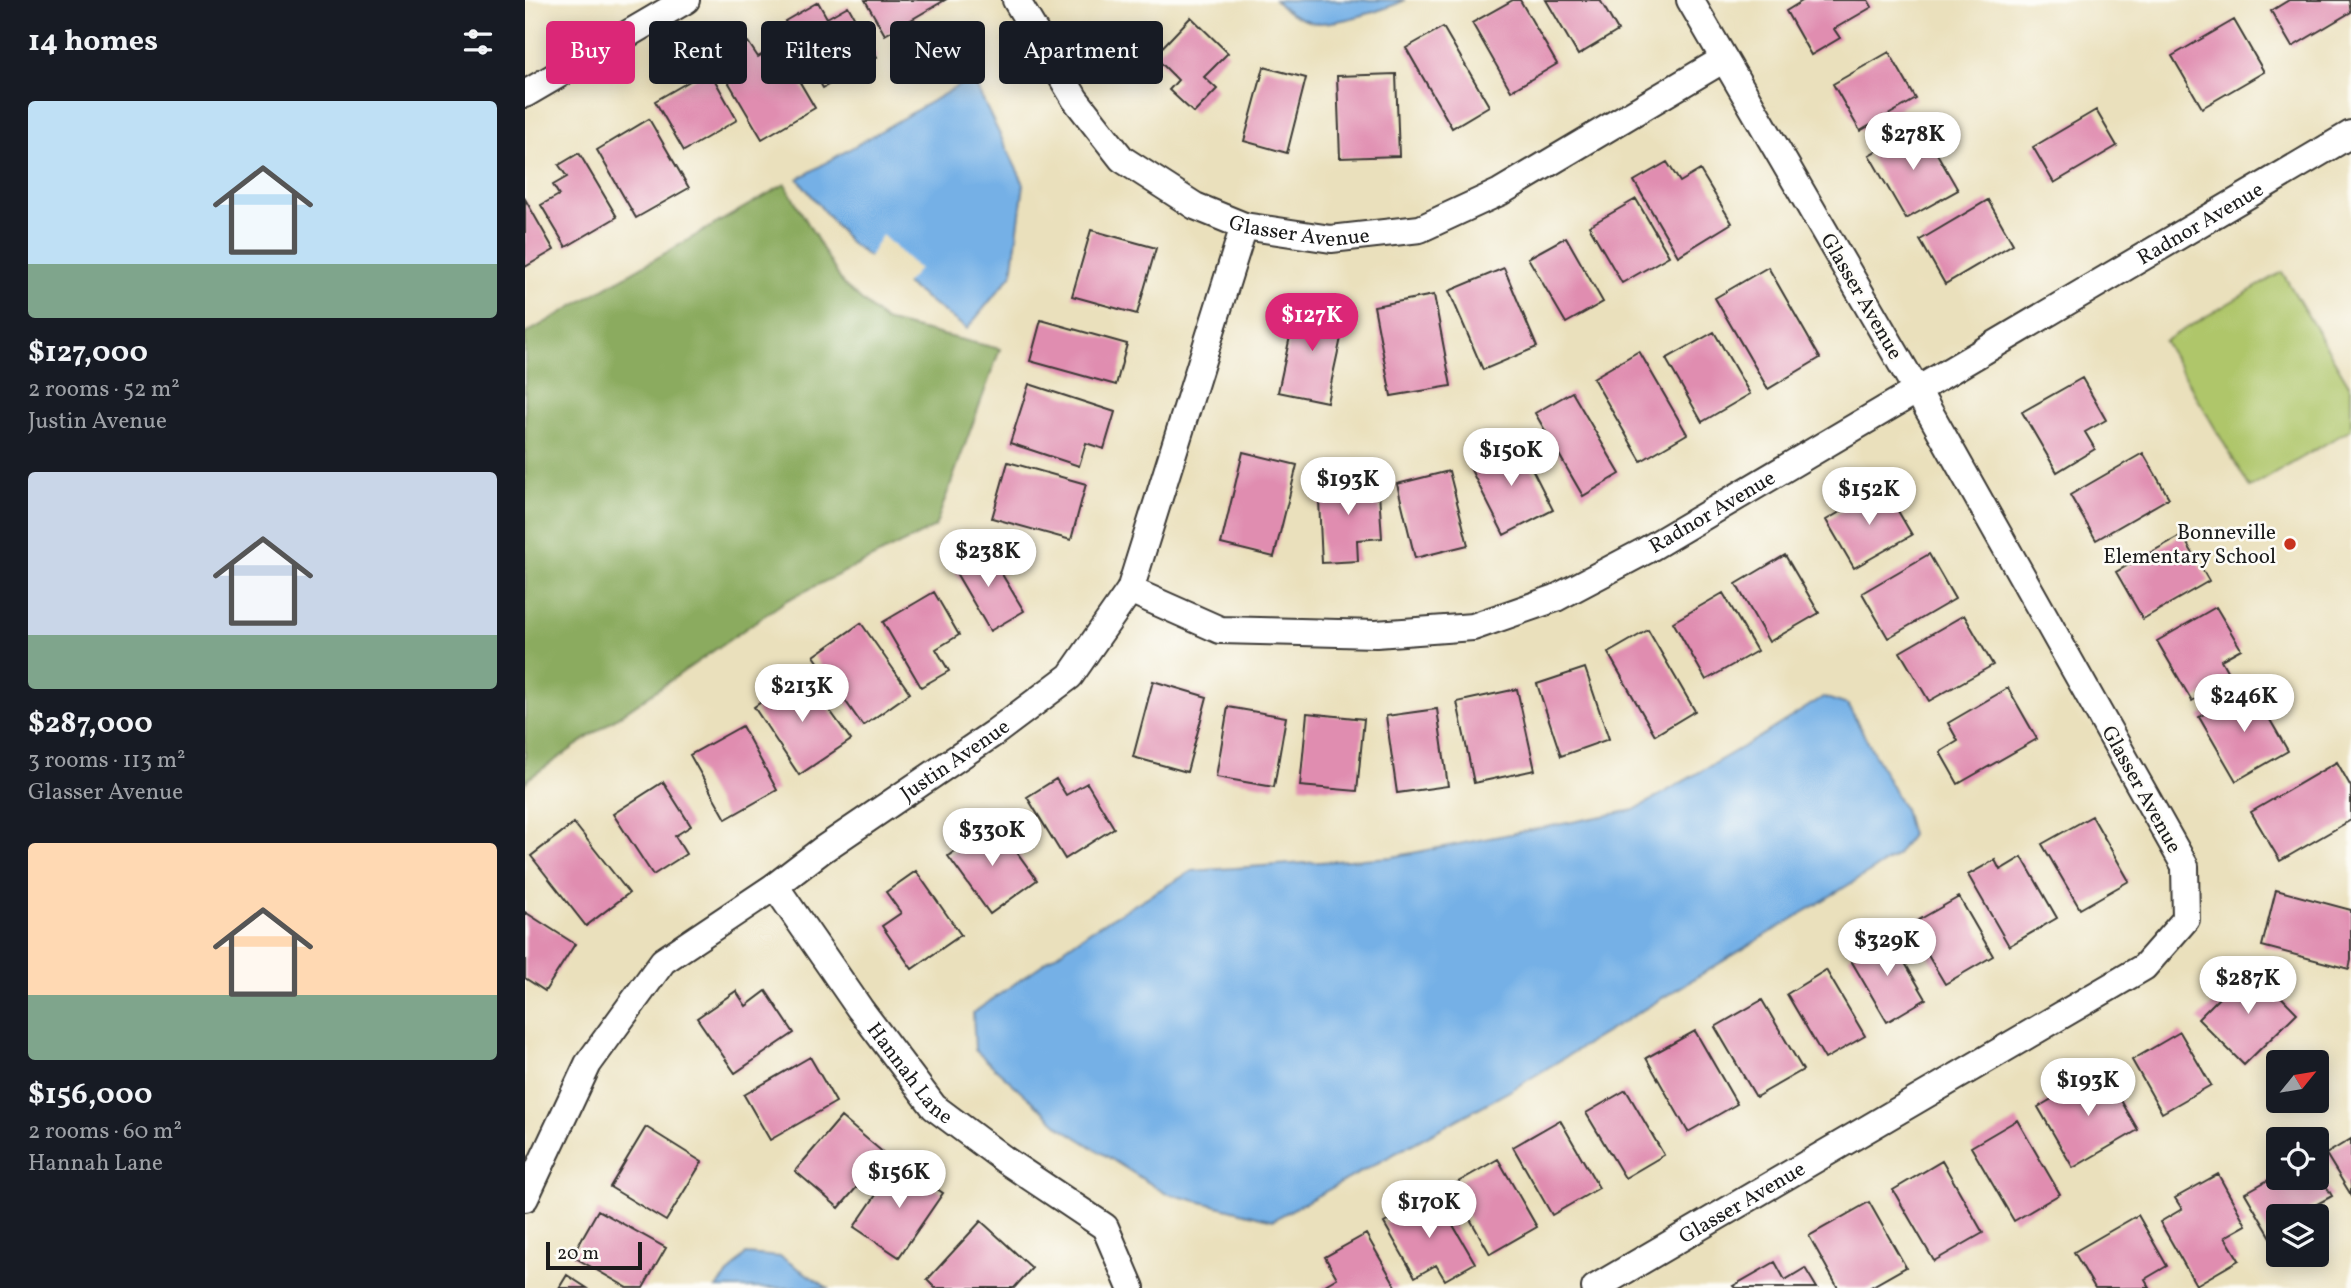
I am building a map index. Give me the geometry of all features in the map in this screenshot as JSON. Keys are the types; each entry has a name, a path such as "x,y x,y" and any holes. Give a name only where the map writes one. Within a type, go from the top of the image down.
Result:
{"street":[{"path":"525,94 686,0"},
{"name":"Glasser Avenue","path":"1016,0 1075,99 1122,159 1195,206 1244,226 1331,239 1420,229 1500,192 1724,59"},
{"name":"Glasser Avenue","path":"1595,1288 2144,967 2186,919 2185,866 1916,389 1690,0"},
{"name":"Radnor Avenue","path":"1130,590 1220,630 1376,634 1473,627 1556,598 1634,557 2351,134"},
{"name":"Justin Avenue","path":"525,1198 588,1064 663,961 994,733 1070,676 1130,590 1244,226"},
{"name":"Hannah Lane","path":"775,886 860,1009 934,1107 1005,1160 1105,1227 1131,1288"}],"green space":[{"path":"785,184 843,284 885,321 1000,349 935,527 787,600 528,779 525,784 525,334"},
{"path":"2282,272 2351,388 2351,429 2250,488 2164,341"}],"water":[{"path":"1275,0 1405,0 1359,16 1320,23 1296,16 1282,8"},
{"path":"962,84 975,84 1024,184 1012,274 967,329 849,242 798,179"},
{"path":"1823,697 1848,705 1904,809 1911,835 1896,856 1508,1092 1273,1220 1165,1193 1062,1128 975,1050 973,1013 1091,930 1192,871 1392,857 1634,810"},
{"path":"746,1254 781,1257 828,1288 716,1288"}],"pier":[{"path":"882,235 919,269 903,287 867,260"}],"building":[{"path":"865,0 945,0 909,21 890,21 890,32 885,35"},
{"path":"1513,0 1520,0 1557,64 1511,91 1472,23"},
{"path":"1546,0 1600,0 1618,31 1578,55"},
{"path":"1804,0 1868,0 1872,7 1834,29 1840,38 1811,55 1786,11"},
{"path":"2289,0 2349,0 2351,12 2292,47 2271,11"},
{"path":"818,2 827,18 848,6 857,21 785,21"},
{"path":"1191,17 1228,53 1204,77 1217,89 1194,113 1169,90 1178,80 1163,65 1163,47"},
{"path":"2234,20 2264,72 2202,108 2172,56"},
{"path":"1443,27 1489,106 1452,128 1406,48"},
{"path":"747,43 758,57 761,55 761,84 801,84 815,108 762,139 730,84 747,84"},
{"path":"1889,52 1916,99 1860,131 1833,84"},
{"path":"1264,67 1306,78 1287,153 1244,141"},
{"path":"1396,74 1399,156 1340,158 1337,76"},
{"path":"685,84 717,84 737,120 684,151 655,101"},
{"path":"2096,110 2117,146 2054,183 2033,147"},
{"path":"649,119 689,188 636,218 597,150"},
{"path":"1921,126 1958,190 1906,219 1869,155"},
{"path":"579,153 617,217 566,247 541,205 559,195 553,185 567,177 559,165"},
{"path":"1667,162 1680,182 1700,170 1732,223 1678,256 1634,181"},
{"path":"525,199 554,250 525,267"},
{"path":"1636,199 1669,256 1622,283 1589,226"},
{"path":"1988,200 2013,244 1945,284 1920,240"},
{"path":"1091,230 1156,248 1137,314 1072,296"},
{"path":"1566,237 1603,302 1566,323 1528,258"},
{"path":"1768,267 1820,358 1768,389 1715,298"},
{"path":"1504,268 1537,347 1483,370 1449,291"},
{"path":"1434,295 1451,386 1391,396 1374,306"},
{"path":"1297,304 1346,315 1327,402 1278,392"},
{"path":"1041,320 1127,344 1116,385 1030,361"},
{"path":"1714,332 1750,394 1702,422 1666,359"},
{"path":"1639,351 1687,434 1641,461 1593,378"},
{"path":"2082,378 2106,420 2085,432 2095,449 2057,472 2022,412"},
{"path":"1029,384 1115,412 1104,449 1086,443 1079,466 1010,443"},
{"path":"1572,392 1620,474 1583,496 1535,413"},
{"path":"1518,441 1553,510 1504,535 1469,466"},
{"path":"1243,452 1297,465 1274,557 1221,544"},
{"path":"2143,453 2169,498 2096,540 2070,495"},
{"path":"1008,462 1086,484 1071,540 992,518"},
{"path":"1449,471 1468,545 1415,558 1397,484"},
{"path":"1378,478 1382,538 1357,540 1358,561 1322,563 1318,479"},
{"path":"1884,487 1912,535 1854,568 1826,520"},
{"path":"2182,535 2209,581 2143,619 2116,572"},
{"path":"985,546 1024,611 990,631 952,566"},
{"path":"1929,554 1955,599 1888,638 1862,593"},
{"path":"1785,555 1819,613 1769,642 1736,584"},
{"path":"934,592 959,635 936,649 949,671 921,687 883,622"},
{"path":"1723,593 1757,651 1706,680 1673,622"},
{"path":"2216,607 2241,649 2221,660 2231,678 2192,701 2157,641"},
{"path":"1964,615 1993,665 1929,701 1900,652"},
{"path":"861,623 910,693 863,726 814,656"},
{"path":"1648,630 1695,711 1655,735 1608,653"},
{"path":"1585,668 1609,739 1561,756 1537,684"},
{"path":"803,673 851,740 799,775 754,707"},
{"path":"1153,681 1207,697 1187,772 1133,757"},
{"path":"2251,687 2288,751 2236,781 2199,717"},
{"path":"2008,688 2037,739 1958,784 1940,752 1958,741 1948,723"},
{"path":"1517,689 1535,770 1474,783 1457,702"},
{"path":"1228,707 1286,717 1274,787 1216,777"},
{"path":"1437,709 1448,786 1397,793 1386,716"},
{"path":"1307,713 1364,719 1357,791 1300,786"},
{"path":"742,726 777,790 726,819 690,755"},
{"path":"2337,762 2351,787 2351,820 2280,861 2251,812"},
{"path":"1056,779 1066,795 1087,783 1114,828 1065,859 1027,797"},
{"path":"663,782 691,826 675,836 686,854 653,875 613,814"},
{"path":"2092,816 2129,881 2080,909 2042,844"},
{"path":"995,822 1037,880 990,914 948,856"},
{"path":"574,823 629,893 586,926 531,856"},
{"path":"2022,857 2057,918 2009,946 1968,875 1995,860 2000,870"},
{"path":"916,871 961,935 912,969 882,926 901,913 886,892"},
{"path":"2276,890 2351,910 2349,969 2262,946"},
{"path":"1959,897 1993,956 1945,984 1910,925"},
{"path":"525,912 575,944 545,991 525,978"},
{"path":"1888,934 1926,999 1887,1022 1849,957"},
{"path":"2251,966 2297,1013 2244,1065 2198,1019"},
{"path":"1826,970 1865,1036 1825,1059 1787,994"},
{"path":"736,991 746,1006 766,991 794,1033 735,1073 697,1018"},
{"path":"1762,1000 1803,1070 1756,1097 1715,1027"},
{"path":"1695,1031 1737,1104 1688,1132 1646,1058"},
{"path":"2180,1032 2211,1085 2162,1113 2132,1060"},
{"path":"810,1057 836,1102 770,1140 744,1095"},
{"path":"2103,1069 2138,1130 2073,1168 2038,1107"},
{"path":"1626,1090 1664,1155 1625,1178 1586,1113"},
{"path":"841,1117 885,1154 839,1208 795,1171"},
{"path":"1560,1120 1599,1188 1552,1215 1513,1147"},
{"path":"2017,1120 2060,1194 2014,1221 1971,1147"},
{"path":"646,1127 702,1162 666,1221 610,1187"},
{"path":"2351,1139 2351,1195 2329,1159 2329,1152"},
{"path":"1498,1159 1537,1227 1490,1254 1451,1186"},
{"path":"1942,1161 1983,1233 1934,1261 1893,1190"},
{"path":"898,1163 943,1193 899,1257 854,1227"},
{"path":"2218,1174 2246,1225 2225,1237 2239,1260 2196,1285 2160,1222 2182,1209 2175,1198"},
{"path":"2266,1181 2266,1190 2329,1190 2332,1196 2317,1204 2266,1204 2266,1229 2245,1193"},
{"path":"1435,1194 1475,1263 1445,1280 1436,1265 1415,1277 1384,1223"},
{"path":"1869,1202 1906,1267 1869,1288 1838,1288 1809,1236"},
{"path":"598,1210 666,1248 643,1288 628,1288 572,1256"},
{"path":"2138,1215 2167,1266 2145,1279 2150,1288 2095,1288 2074,1252"},
{"path":"981,1221 1032,1268 1014,1288 935,1288 927,1280"},
{"path":"1366,1234 1397,1288 1320,1288 1337,1278 1325,1257"},
{"path":"1775,1262 1785,1280 1805,1268 1817,1288 1733,1286"},
{"path":"567,1275 587,1288 559,1288"}],"place":[{"name":"Bonneville Elementary School","path":"2290,544"}]}
